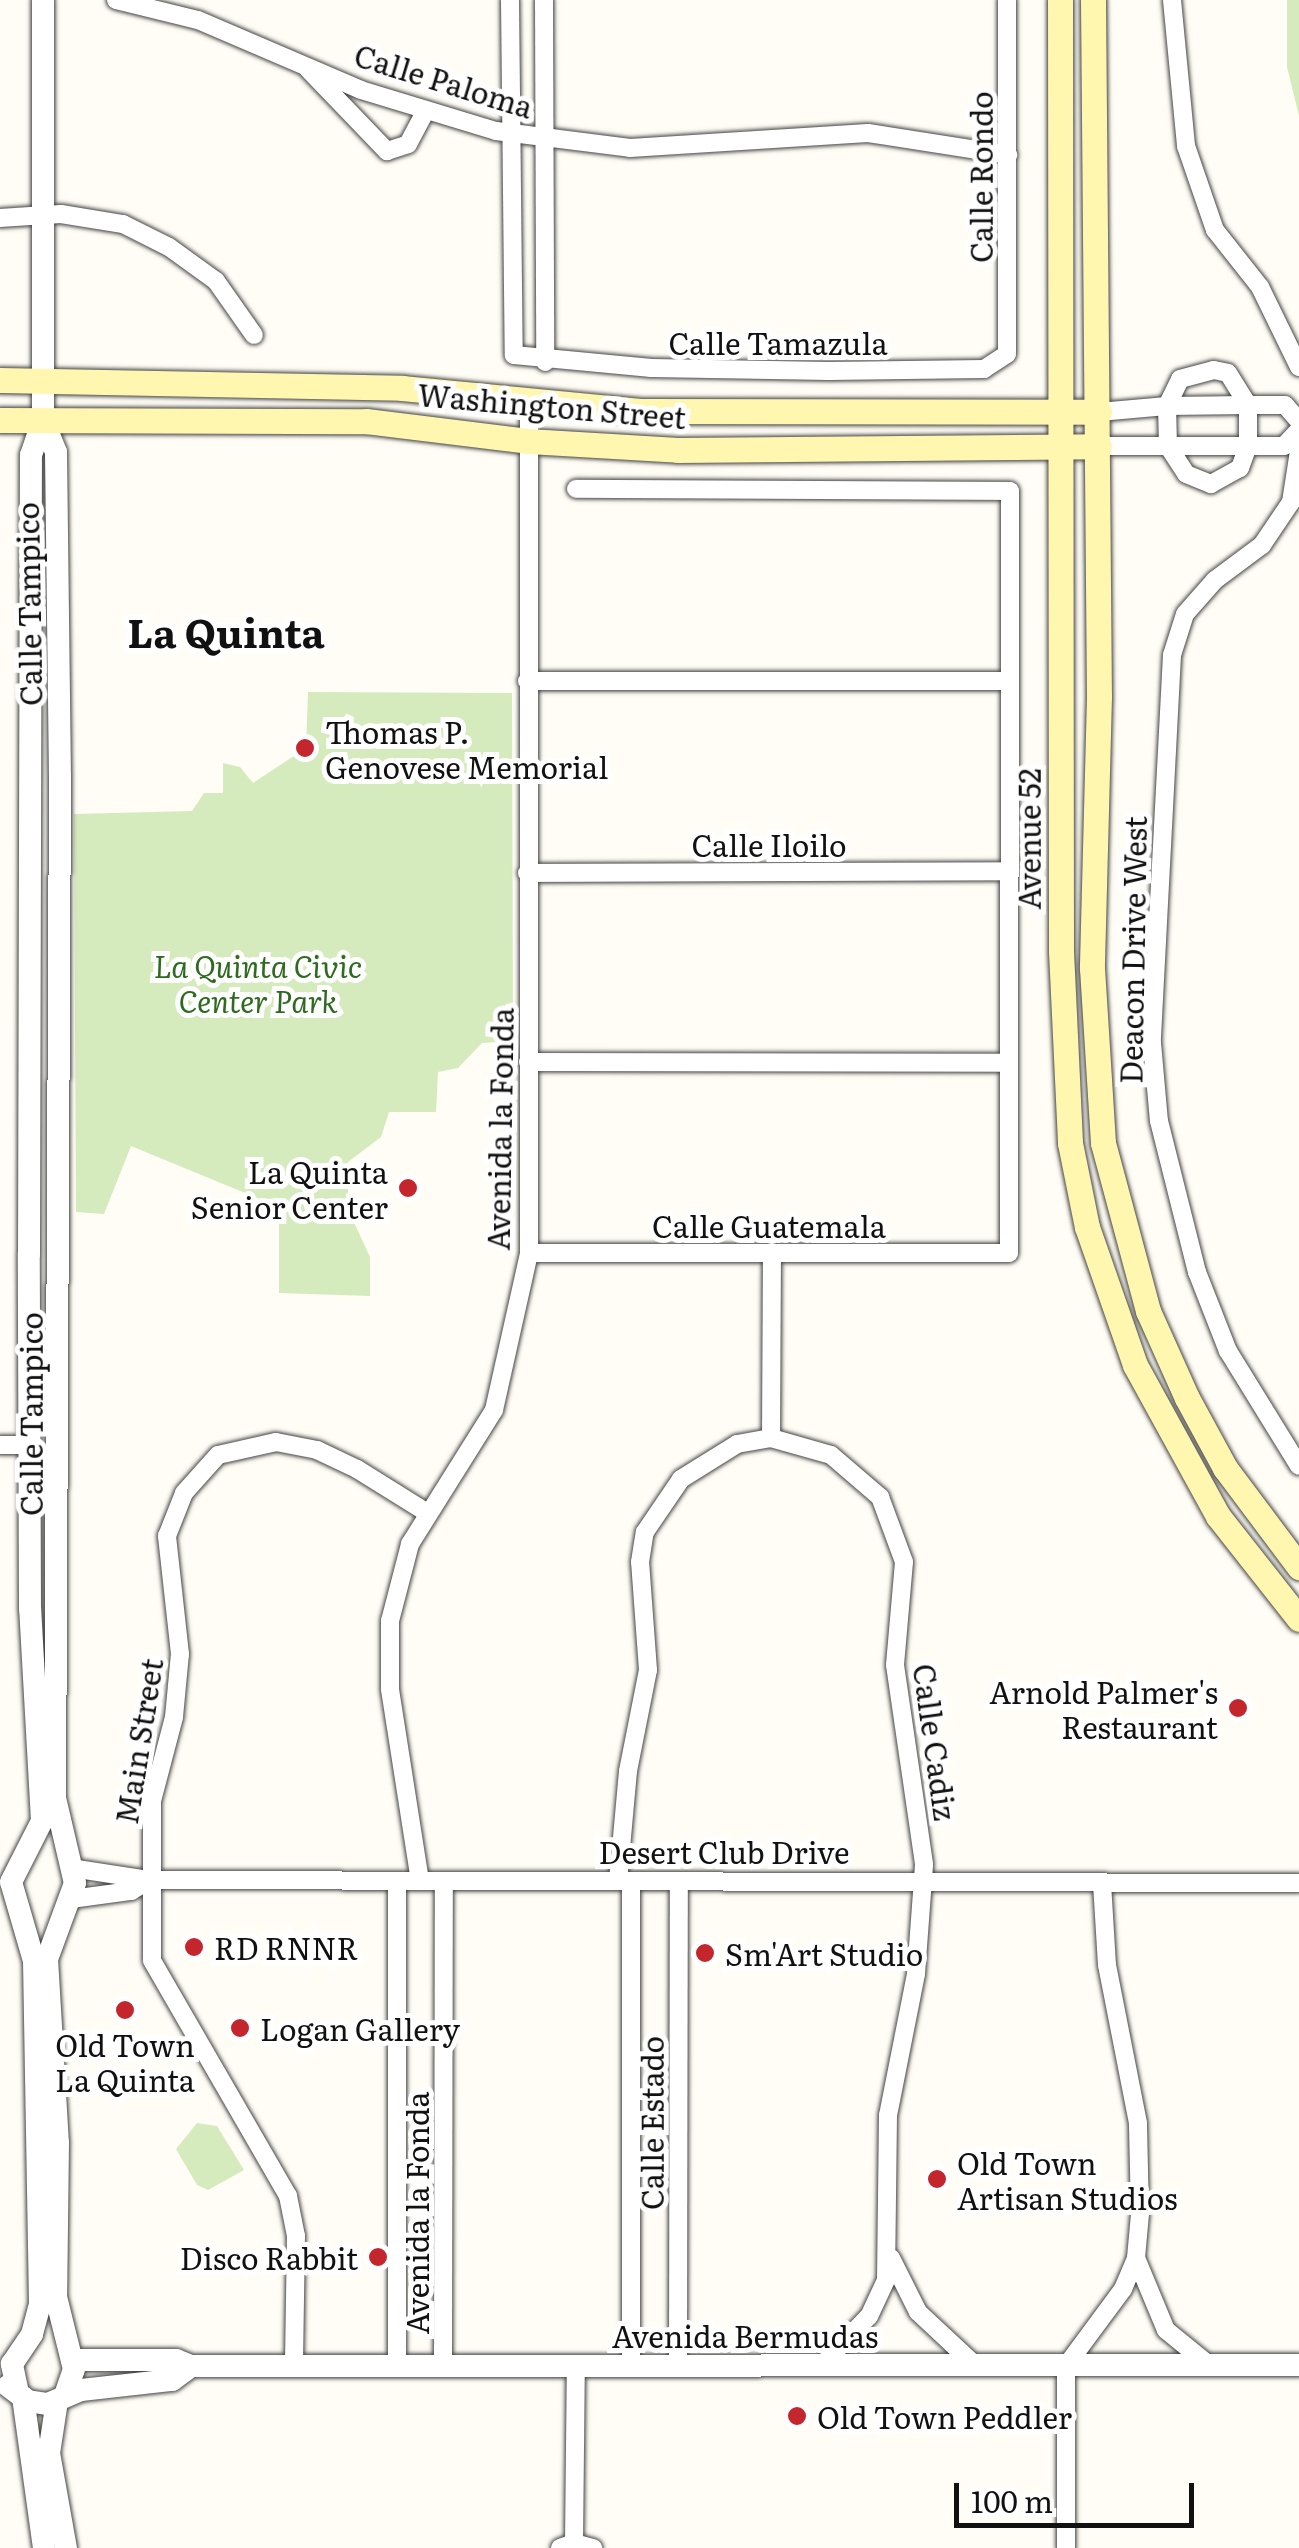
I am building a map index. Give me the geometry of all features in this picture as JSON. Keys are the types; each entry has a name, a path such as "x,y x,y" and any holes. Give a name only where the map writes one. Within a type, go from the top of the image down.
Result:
{"main road":[{"name":"Avenue 52","path":"1060,0 1057,413 1062,1050 1084,1210 1134,1365 1172,1441 1218,1516 1299,1619"},
{"path":"1094,0 1100,446 1092,968 1103,1142 1148,1312 1187,1398 1224,1468 1299,1567"},
{"name":"Washington Street","path":"0,380 402,388 644,411 1098,412"},
{"name":"Washington Street","path":"0,420 366,421 528,441 828,451 1100,446"}],"street":[{"name":"Calle Tampico","path":"43,0 43,420 30,474 30,1609 42,1822 13,1865 11,1899 34,1960 40,2304 12,2356 12,2379 44,2548"},
{"name":"Calle Paloma","path":"116,0 198,20 426,110 510,133 630,148 868,133 1008,155"},
{"path":"510,0 509,344 522,361 545,362 544,0"},
{"name":"Calle Rondo","path":"1006,354 1007,0"},
{"path":"1172,0 1186,146 1215,230 1260,287 1299,367"},
{"path":"297,58 388,151 408,144 426,110"},
{"path":"0,218 43,214 123,224 170,246 216,281 254,335"},
{"name":"Calle Tamazula","path":"545,362 984,370 1006,354"},
{"path":"1214,370 1228,373 1248,405 1248,446 1240,468 1212,484 1186,474 1168,446 1167,406 1180,379 1214,370"},
{"name":"Avenida la Fonda","path":"420,1881 388,1652 400,1573 426,1512 494,1410 529,1253 529,403"},
{"path":"1098,412 1167,406 1286,404 1299,422"},
{"name":"Calle Tampico","path":"43,420 56,452 61,1614 55,1798 69,1866 69,1902 47,1959 58,2144 56,2297 74,2379 61,2398 50,2453 66,2548"},
{"path":"1100,446 1284,446 1299,430"},
{"name":"Deacon Drive West","path":"1299,451 1290,502 1262,545 1215,580 1185,614 1172,655 1152,1043 1159,1120 1197,1272 1228,1351 1299,1466"},
{"path":"528,1062 1010,1063 1010,491 576,489"},
{"path":"527,681 1010,681"},
{"name":"Calle Iloilo","path":"527,873 1010,871"},
{"name":"Calle Guatemala","path":"529,1253 1009,1253 1010,1063"},
{"path":"771,1438 772,1252"},
{"name":"Calle Estado","path":"631,2365 625,1881 628,1771 648,1670 640,1562 644,1532 659,1504 706,1458 771,1438"},
{"name":"Calle Cadiz","path":"771,1438 818,1450 855,1472 880,1496 896,1529 904,1562 895,1665 921,1820 922,1882 916,1974 888,2115 889,2251 879,2301 822,2365"},
{"name":"Main Street","path":"294,2362 294,2215 159,1980 149,1938 152,1801 174,1717 180,1654 167,1536 184,1493 218,1455 276,1442 344,1462 426,1512"},
{"path":"0,1445 32,1445 44,1454 48,1549 61,1614"},
{"name":"Desert Club Drive","path":"13,1865 46,1852 69,1866 149,1880 1299,1883"},
{"name":"Desert Club Drive","path":"11,1899 42,1916 69,1902 131,1891 149,1880"},
{"name":"Avenida la Fonda","path":"443,2364 444,1881"},
{"name":"Avenida la Fonda","path":"397,1882 397,2364"},
{"name":"Calle Estado","path":"678,2365 679,1882"},
{"path":"1066,2548 1066,2366 1123,2289 1136,2258 1138,2122 1106,1965 1102,1884"},
{"name":"Calle Cadiz","path":"889,2251 918,2312 976,2366"},
{"path":"1136,2258 1166,2330 1209,2365"},
{"name":"Avenida Bermudas","path":"12,2356 40,2341 70,2356 176,2360 191,2366 294,2362 1299,2365"},
{"path":"576,2364 576,2546"},
{"name":"Avenida Bermudas","path":"14,2391 61,2398 172,2380 191,2366"}],"green space":[{"path":"1287,0 1299,0 1299,116 1287,67"},
{"name":"La Quinta Civic Center Park","path":"308,692 512,693 513,1041 482,1043 458,1068 438,1072 436,1112 389,1112 381,1137 348,1162 348,1209 370,1257 370,1296 279,1293 279,1207 131,1146 104,1214 76,1212 74,814 192,811 204,793 223,793 223,763 240,767 253,783 306,748"},
{"path":"197,2123 217,2126 244,2170 208,2190 197,2185 176,2149"}],"place":[{"name":"Thomas P. Genovese Memorial","path":"305,748"},
{"name":"La Quinta Senior Center","path":"408,1188"},
{"name":"Arnold Palmer's Restaurant","path":"1238,1708"},
{"name":"RD RNNR","path":"194,1947"},
{"name":"Sm'Art Studio","path":"705,1953"},
{"name":"Old Town La Quinta","path":"125,2010"},
{"name":"Logan Gallery","path":"240,2028"},
{"name":"Old Town Artisan Studios","path":"937,2179"},
{"name":"Disco Rabbit","path":"378,2257"},
{"name":"Old Town Peddler","path":"797,2416"}],"district":[{"name":"La Quinta","path":"226,631"}]}
